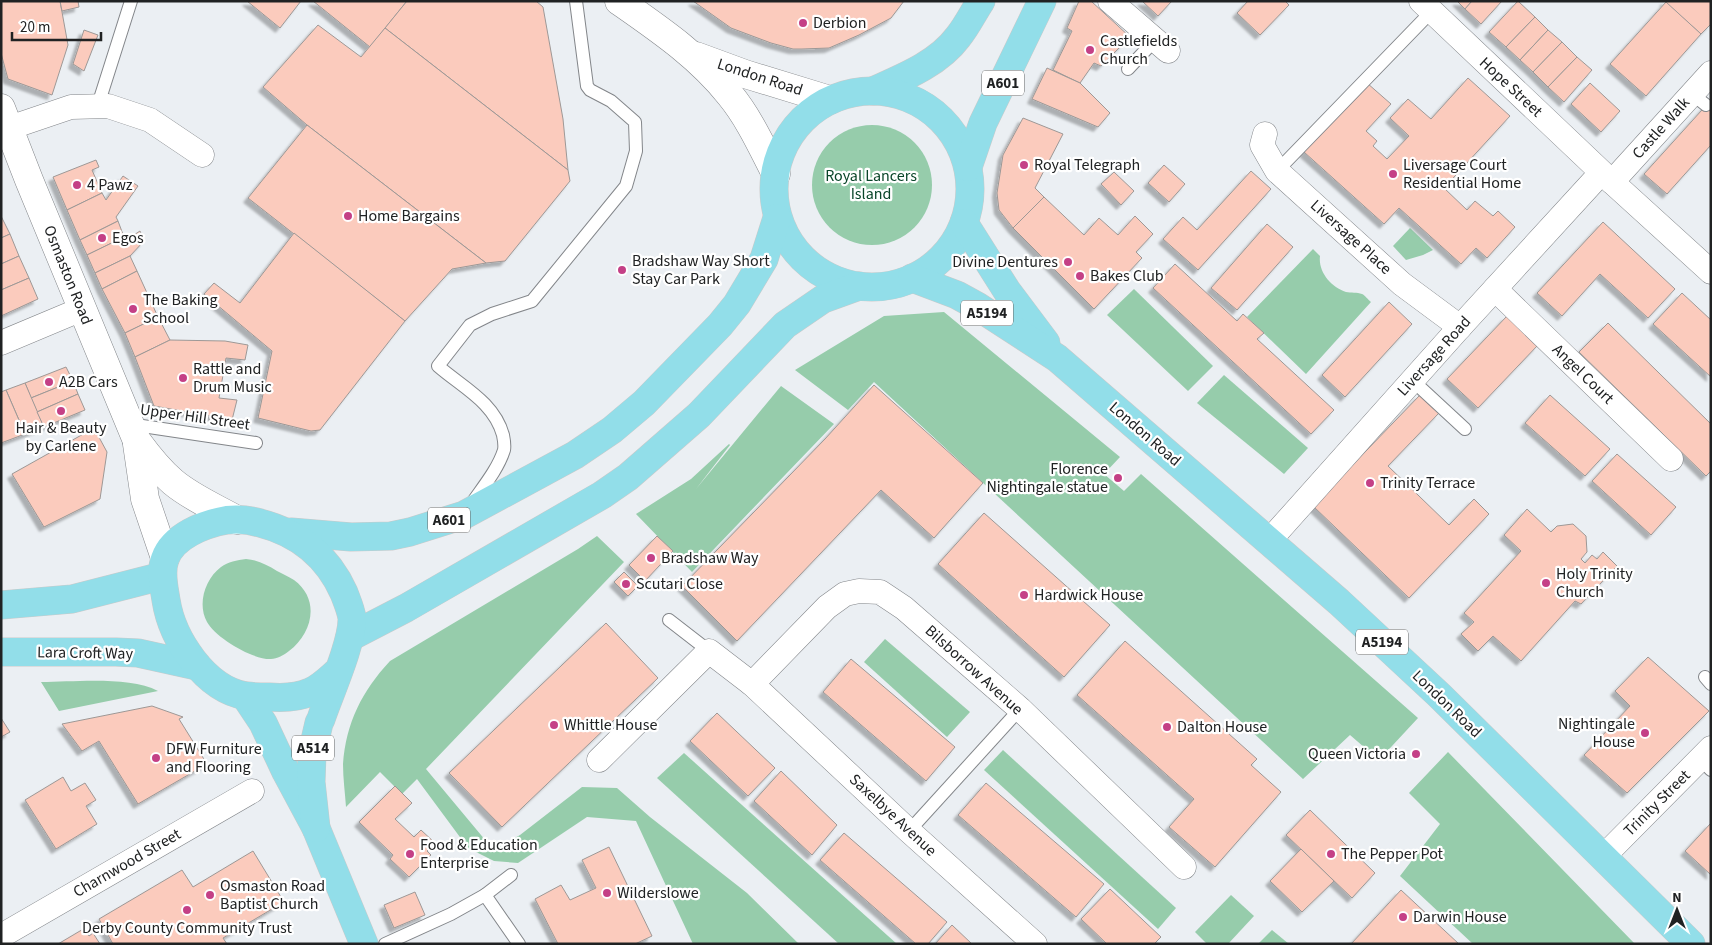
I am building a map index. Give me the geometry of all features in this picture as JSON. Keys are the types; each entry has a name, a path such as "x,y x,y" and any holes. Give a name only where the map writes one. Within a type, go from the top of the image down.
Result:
{"main road":[{"name":"A601","path":"873,91 908,75 945,51 958,37 981,1"},
{"name":"A601","path":"968,167 983,123 1042,1"},
{"name":"A601","path":"873,91 905,97 933,112 955,137 962,151 968,167 970,195 964,223 952,246 943,257 934,265 912,278 886,286 859,286 842,282 826,275 799,254 777,218 775,200 776,174 782,152 799,123 830,100 858,92 873,91"},
{"name":"A601","path":"283,531 351,537 391,536 410,532 464,515 575,455 612,430 644,403 720,326 764,259 777,218"},
{"name":"London Road","path":"964,223 1007,292 1057,358"},
{"name":"London Road","path":"912,278 958,295 1057,358 1339,602 1439,695 1690,944"},
{"name":"A601","path":"350,637 423,598 602,495 628,477 699,415 786,326 823,299 859,286"},
{"path":"237,520 262,524 283,531 311,548 332,571 349,605 352,618 350,637 337,672 310,692 294,697 245,696 226,688 197,666 184,647 167,609 164,567 177,541 190,533 218,523 237,520"},
{"path":"1,605 72,599 164,567"},
{"name":"Lara Croft Way","path":"1,652 138,653 197,666"},
{"name":"A514","path":"316,828 311,782 312,753 319,723 337,672"},
{"name":"A514","path":"245,696 263,723 286,772 316,828 364,944"}],"street":[{"name":"London Road","path":"619,1 668,35 690,54 729,94 748,121 776,174"},
{"path":"1110,1 1161,45"},
{"name":"Hope Street","path":"1426,6 1607,178 1711,272"},
{"name":"London Road","path":"690,54 745,74 830,100"},
{"name":"Castle Walk","path":"1607,178 1699,99 1711,73"},
{"path":"5,118 71,108 98,105 108,106 150,120 202,155"},
{"name":"Osmaston Road","path":"5,118 133,433 154,464 174,483 191,495 237,520"},
{"name":"Liversage Place","path":"1266,134 1262,146 1277,171 1402,284 1460,327"},
{"name":"Liversage Road","path":"1269,541 1495,288 1607,178"},
{"name":"Angel Court","path":"1495,288 1671,459"},
{"path":"1,343 82,309"},
{"name":"Osmaston Road","path":"133,433 145,499 164,567"},
{"name":"Bilsborrow Avenue","path":"752,684 827,607 845,594 859,591 880,592 904,608 1020,709 1184,867"},
{"path":"599,760 708,651"},
{"name":"Saxelbye Avenue","path":"708,651 752,684 909,831 1035,944"},
{"name":"Trinity Street","path":"1603,857 1707,759"},
{"name":"Charnwood Street","path":"1,936 252,791"}],"lane":[{"path":"98,105 131,1"},
{"path":"464,515 498,463 505,441 501,427 493,413 483,402 438,366 470,326 492,314 532,301 626,186 636,151 635,122 611,101 590,90 587,86 576,1"},
{"path":"1277,171 1426,6"},
{"path":"1128,70 1161,45"},
{"path":"1412,380 1465,429"},
{"name":"Upper Hill Street","path":"133,433 256,443"},
{"path":"670,620 708,651"},
{"path":"909,831 1020,709"},
{"path":"385,944 451,914 485,895 511,876"},
{"path":"485,895 520,944"}],"green space":[{"name":"Royal Lancers Island","path":"872,125 895,129 915,142 928,162 932,185 928,208 915,228 895,241 872,245 849,241 829,228 816,208 812,185 816,162 829,142 849,129"},
{"path":"1410,228 1433,250 1406,260 1393,246"},
{"path":"1313,249 1320,256 1323,273 1335,287 1346,292 1362,294 1371,302 1306,374 1247,317"},
{"path":"1134,289 1213,366 1188,391 1107,315"},
{"path":"944,312 1120,457 1104,474 1124,491 1141,474 1418,718 1379,760 1350,735 1303,779 874,382 848,410 795,370 884,316"},
{"path":"1224,375 1308,448 1284,474 1197,403"},
{"path":"781,386 834,424 692,572 636,514 691,479 729,444 696,489"},
{"path":"597,536 624,562 426,769 486,841 497,848 520,835 582,787 617,788 650,817 747,893 799,944 693,944 636,821 587,817 518,863 494,861 468,848 417,779 402,794 380,772 346,807 343,764 352,721 371,684 390,661"},
{"path":"246,559 262,563 294,580 308,597 310,617 303,636 289,651 276,658 255,656 236,647 218,635 207,622 204,615 204,592 215,572 224,565"},
{"path":"885,639 970,712 947,737 864,662"},
{"path":"41,682 132,683 158,691 59,711"},
{"path":"1003,750 1176,908 1158,929 984,770"},
{"path":"1448,752 1635,944 1473,944 1400,876 1440,824 1409,793"},
{"path":"684,753 897,944 839,944 657,778"},
{"path":"1231,895 1254,916 1228,944 1207,944 1195,932"},
{"path":"1272,930 1289,944 1258,944"}],"building":[{"path":"1,1 60,1 68,45 52,95 8,79 1,53"},
{"path":"60,1 78,1 79,7 62,11"},
{"path":"247,1 301,1 280,28"},
{"path":"313,1 407,1 370,47"},
{"path":"407,1 536,1 543,7 563,119 568,170 385,28"},
{"name":"Derbion","path":"693,1 904,1 891,18 829,48 793,49 731,28"},
{"name":"Castlefields Church","path":"1079,1 1091,1 1130,37 1101,66 1094,63 1080,83 1053,70 1072,31 1067,28"},
{"path":"1142,1 1172,1 1158,16"},
{"path":"1248,1 1285,1 1289,5 1260,35 1237,13"},
{"path":"1457,1 1472,1 1465,9"},
{"path":"1472,1 1502,1 1481,24 1465,9"},
{"path":"1518,1 1535,17 1506,47 1489,32"},
{"path":"1664,1 1711,1 1711,24 1701,34"},
{"path":"1666,2 1701,34 1646,96 1610,64"},
{"path":"1535,17 1548,30 1520,60 1506,47"},
{"path":"318,25 361,57 385,28 568,170 570,181 505,261 486,263 307,125 263,87"},
{"path":"84,30 98,35 84,71 73,64"},
{"path":"1548,30 1562,42 1533,72 1520,60"},
{"path":"1562,42 1577,57 1548,87 1533,72"},
{"path":"1577,57 1592,70 1564,102 1548,87"},
{"path":"1047,68 1080,83 1110,113 1098,127 1032,99"},
{"name":"Liversage Court Residential Home","path":"1468,78 1510,116 1444,188 1467,210 1475,201 1493,216 1498,211 1515,227 1487,258 1476,248 1461,264 1399,208 1384,224 1304,152 1367,83 1391,104 1366,131 1377,141 1373,146 1387,159 1409,136 1390,118 1408,99 1431,119"},
{"path":"1590,83 1620,111 1601,132 1571,104"},
{"path":"1711,100 1711,145 1667,194 1644,174"},
{"name":"Royal Telegraph","path":"1023,118 1063,134 1035,188 1044,197 1013,228 999,210 997,193 1003,155"},
{"name":"Home Bargains","path":"307,125 486,263 452,269 405,321 248,198"},
{"name":"4 Pawz","path":"96,160 99,167 92,170 102,193 67,210 53,177"},
{"path":"1164,165 1185,184 1169,202 1148,183"},
{"path":"1251,171 1271,189 1198,270 1163,239 1183,217 1197,230"},
{"path":"1114,172 1134,191 1121,205 1101,184"},
{"path":"123,176 138,186 116,217 118,221 80,240 67,210 102,193 106,200"},
{"path":"1044,197 1084,235 1099,218 1118,235 1135,216 1153,234 1136,252 1142,258 1094,309 1013,228"},
{"path":"1,216 10,234 1,238"},
{"name":"Egos","path":"118,221 124,237 87,255 80,240"},
{"path":"1603,222 1675,289 1648,318 1600,274 1562,316 1537,293"},
{"path":"1267,224 1293,247 1237,310 1211,288"},
{"path":"140,231 144,241 130,256 95,273 87,255 124,237 126,240"},
{"path":"294,233 405,321 320,430 311,431 258,418 272,351 204,294 214,283 240,303"},
{"path":"10,234 19,256 1,264 1,238"},
{"path":"19,256 29,278 1,290 1,264"},
{"path":"130,256 137,271 102,289 95,273"},
{"path":"1175,264 1237,321 1243,314 1264,333 1257,339 1334,410 1311,434 1153,288"},
{"path":"137,271 158,317 125,333 102,289"},
{"path":"29,278 38,299 1,316 1,290"},
{"path":"1682,293 1711,320 1711,377 1653,324"},
{"path":"1389,302 1412,324 1345,397 1322,375"},
{"path":"1507,316 1538,345 1478,408 1447,379"},
{"path":"158,317 170,340 135,357 125,333"},
{"path":"1608,323 1711,424 1711,471 1706,476 1579,352"},
{"name":"Rattle and Drum Music","path":"170,340 225,341 248,345 245,360 226,358 219,398 237,400 232,420 154,406 135,357"},
{"name":"A2B Cars","path":"66,367 73,381 31,398 25,383"},
{"path":"73,381 78,394 37,412 31,398"},
{"path":"25,383 44,427 25,434 6,390"},
{"path":"874,385 983,483 934,538 881,490 737,641 682,586 825,439"},
{"path":"6,390 25,434 1,443 1,392"},
{"name":"Hair & Beauty by Carlene","path":"78,394 85,410 44,427 37,412"},
{"name":"Trinity Terrace","path":"1420,395 1439,413 1388,466 1449,525 1474,499 1489,514 1409,598 1313,506"},
{"path":"1550,395 1610,449 1585,476 1525,423"},
{"path":"94,428 107,452 100,499 44,527 12,474"},
{"path":"1617,454 1676,507 1651,535 1592,481"},
{"name":"Holy Trinity Church","path":"1527,509 1551,532 1557,526 1573,524 1586,536 1587,552 1581,559 1585,563 1592,555 1597,559 1603,552 1617,566 1581,604 1575,601 1521,661 1493,636 1478,651 1461,634 1474,622 1464,613 1521,551 1504,535"},
{"name":"Hardwick House","path":"984,513 1110,625 1064,677 938,564"},
{"name":"Bradshaw Way","path":"657,536 673,551 645,581 629,565"},
{"name":"Scutari Close","path":"624,572 638,586 628,596 614,582"},
{"name":"Whittle House","path":"606,623 658,678 502,827 449,773"},
{"name":"Dalton House","path":"1125,641 1257,759 1251,765 1281,792 1215,867 1169,827 1194,799 1077,695"},
{"name":"Nightingale House","path":"1648,657 1709,711 1627,793 1584,755 1630,706 1615,691"},
{"path":"851,659 955,747 926,781 823,692"},
{"name":"DFW Furniture and Flooring","path":"152,706 183,717 179,719 207,764 138,804 99,741 82,751 62,724"},
{"path":"717,713 775,768 748,796 690,741"},
{"path":"1,718 10,732 1,737"},
{"path":"781,771 837,825 812,855 754,801"},
{"path":"63,777 71,791 85,783 96,800 86,806 97,824 56,849 25,800"},
{"path":"986,783 1104,884 1076,917 958,815"},
{"path":"395,786 412,803 395,819 414,837 421,830 435,843 427,851 431,855 409,877 390,859 393,855 359,822"},
{"name":"The Pepper Pot","path":"1310,810 1375,873 1352,898 1286,835"},
{"path":"1711,823 1711,875 1685,851"},
{"path":"844,833 947,922 928,944 916,944 820,860"},
{"name":"Wilderslowe","path":"609,847 652,936 635,944 558,944 535,899 561,885 570,900 596,888 582,860"},
{"path":"1301,849 1334,881 1302,912 1270,881"},
{"name":"Osmaston Road Baptist Church","path":"253,851 284,902 223,938 227,944 113,944 99,919 182,870 193,887"},
{"path":"1110,889 1161,937 1154,944 1107,944 1081,919"},
{"name":"Darwin House","path":"1401,890 1459,944 1351,944"},
{"path":"415,892 425,915 394,928 384,905"},
{"path":"952,925 972,944 935,944"},
{"path":"85,928 89,936 93,933 100,944 58,944"}],"place":[{"name":"Derbion","path":"803,23"},
{"name":"Castlefields Church","path":"1090,50"},
{"name":"Royal Telegraph","path":"1024,165"},
{"name":"Liversage Court Residential Home","path":"1393,174"},
{"name":"4 Pawz","path":"77,185"},
{"name":"Home Bargains","path":"348,216"},
{"name":"Egos","path":"102,238"},
{"name":"Divine Dentures","path":"1068,262"},
{"name":"Bradshaw Way Short Stay Car Park","path":"622,270"},
{"name":"Bakes Club","path":"1080,276"},
{"name":"The Baking School","path":"133,309"},
{"name":"Rattle and Drum Music","path":"183,378"},
{"name":"A2B Cars","path":"49,382"},
{"name":"Hair & Beauty by Carlene","path":"61,411"},
{"name":"Florence Nightingale statue","path":"1118,478"},
{"name":"Trinity Terrace","path":"1370,483"},
{"name":"Bradshaw Way","path":"651,558"},
{"name":"Holy Trinity Church","path":"1546,583"},
{"name":"Scutari Close","path":"626,584"},
{"name":"Hardwick House","path":"1024,595"},
{"name":"Whittle House","path":"554,725"},
{"name":"Dalton House","path":"1167,727"},
{"name":"Nightingale House","path":"1645,733"},
{"name":"Queen Victoria","path":"1416,754"},
{"name":"DFW Furniture and Flooring","path":"156,758"},
{"name":"Food & Education Enterprise","path":"410,854"},
{"name":"The Pepper Pot","path":"1331,854"},
{"name":"Wilderslowe","path":"607,893"},
{"name":"Osmaston Road Baptist Church","path":"210,895"},
{"name":"Derby County Community Trust","path":"187,910"},
{"name":"Darwin House","path":"1403,917"}]}
